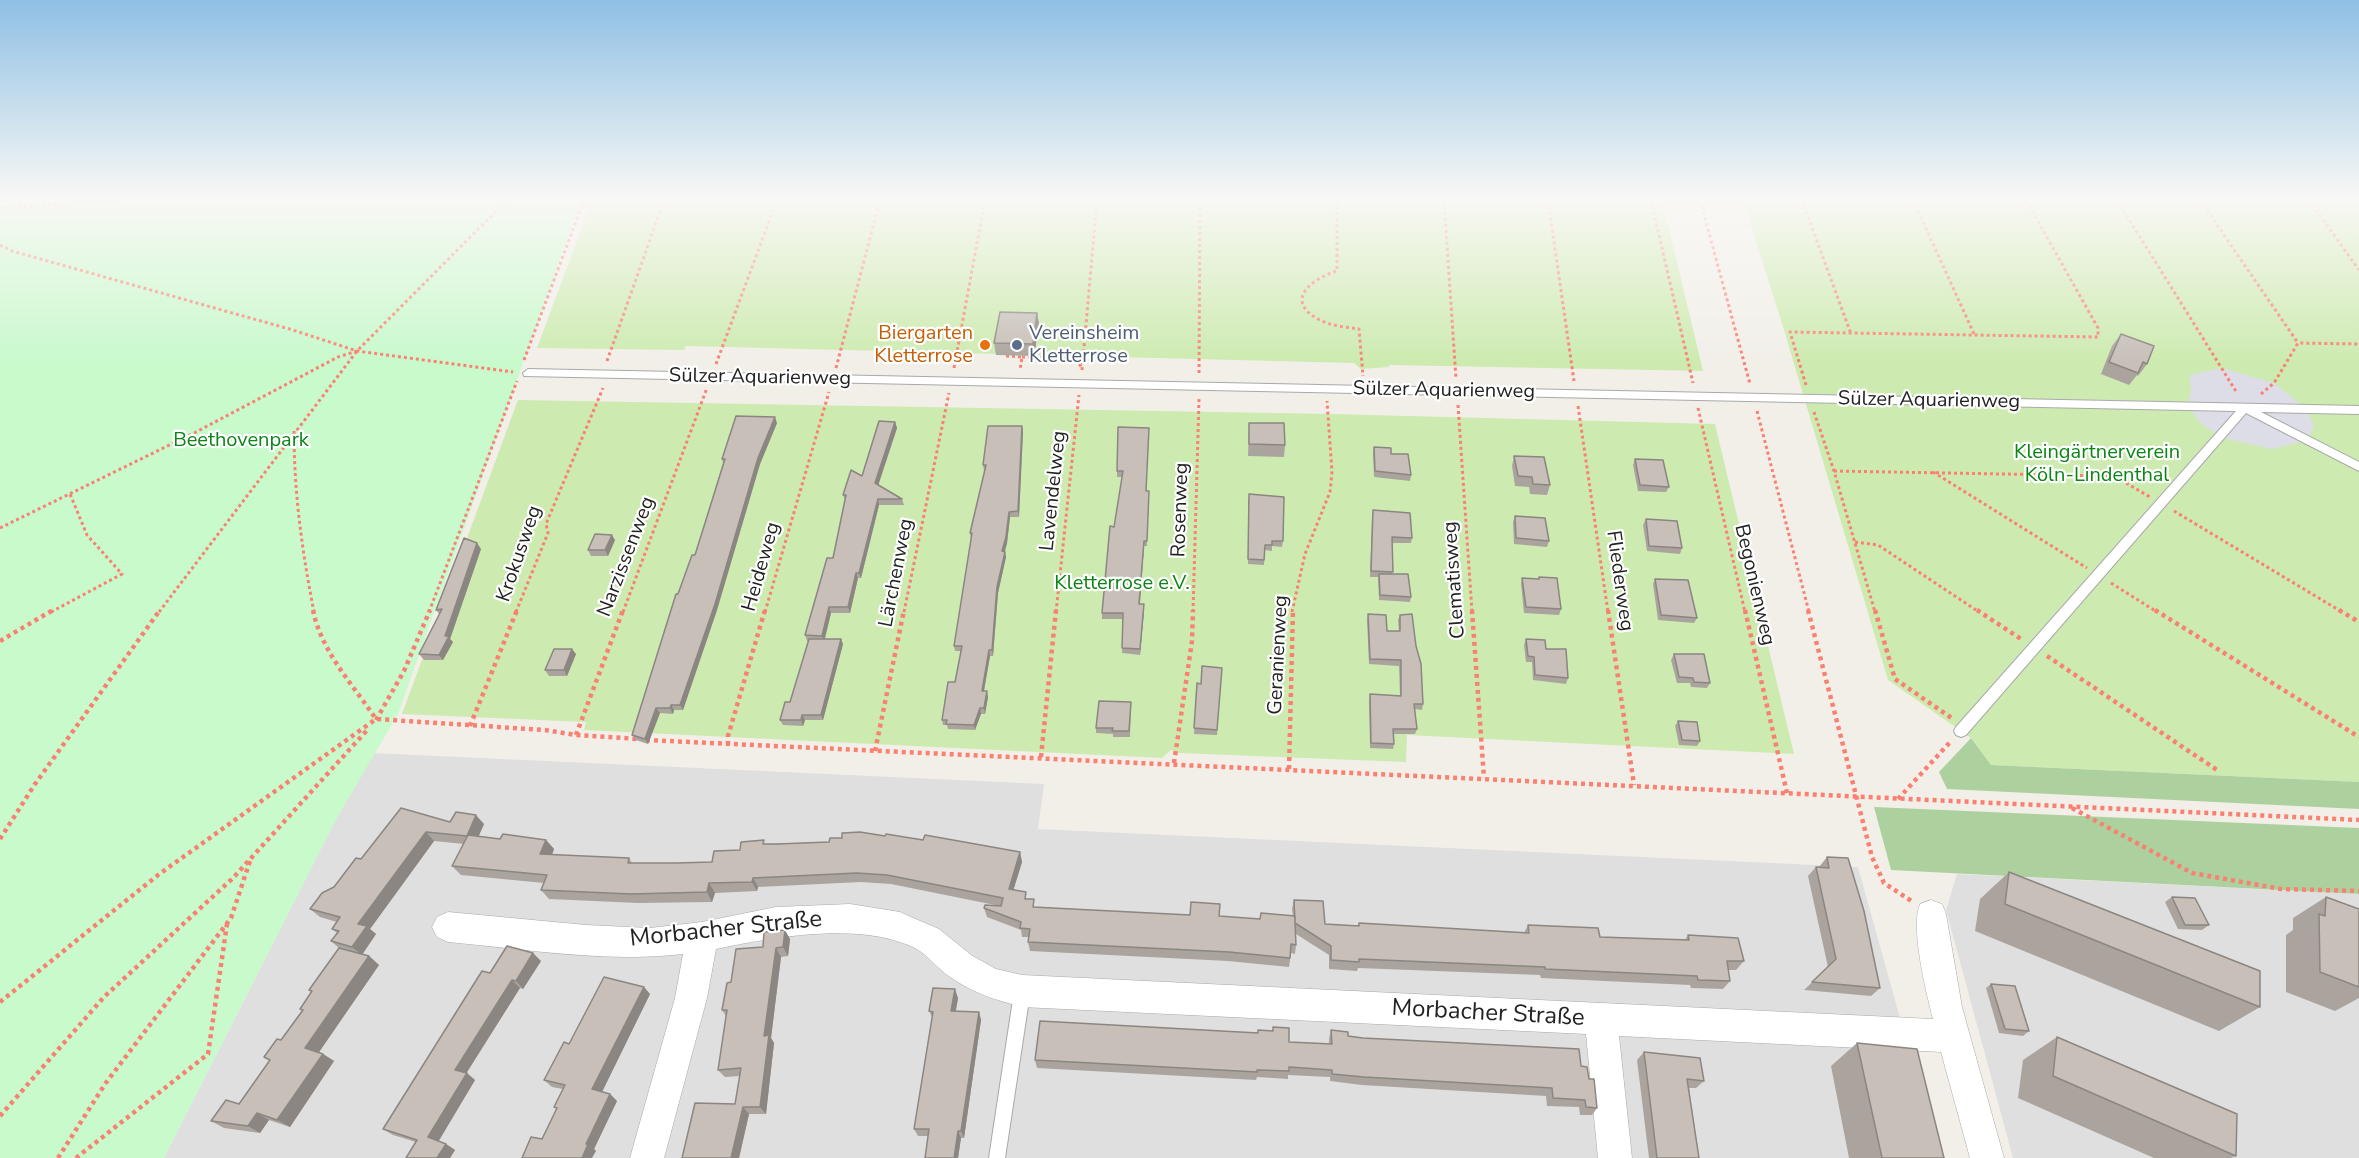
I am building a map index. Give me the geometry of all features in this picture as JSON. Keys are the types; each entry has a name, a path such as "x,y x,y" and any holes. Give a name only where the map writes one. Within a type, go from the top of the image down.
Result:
{"street":[{"path":"1931,914 1934,947 1954,1036 1987,1158"},
{"name":"Morbacher Straße","path":"448,927 586,940 639,942 702,937 776,922 850,919 900,927 928,939 960,966 990,983 1022,991 1954,1036"},
{"path":"647,1158 691,998 702,937"},
{"path":"1601,1020 1615,1158"}],"lane":[{"name":"Sülzer Aquarienweg","path":"524,373 2359,410"},
{"path":"1957,725 2245,408 2359,467"},
{"path":"997,1158 1022,991"}],"path":[{"path":"0,1116 104,997 233,878 376,719 404,671 524,373 357,351 293,330 23,254"},
{"path":"0,838 35,784 165,603 294,432 357,351 453,254"},
{"path":"524,362 564,254"},
{"path":"612,350 645,254"},
{"path":"722,346 757,254"},
{"path":"840,350 866,254"},
{"path":"956,354 975,254"},
{"path":"1083,356 1092,254"},
{"path":"1199,360 1200,254"},
{"path":"1337,254 1337,271 1315,279 1303,290 1302,301 1307,311 1317,319 1359,329 1362,368"},
{"path":"1448,254 1455,366"},
{"path":"1556,254 1572,368"},
{"path":"1664,254 1690,371"},
{"path":"1715,254 1872,856 1884,883 1931,914"},
{"path":"1822,254 1851,334"},
{"path":"1938,254 1975,336"},
{"path":"1810,399 1790,332 2098,337 2098,328 2056,254"},
{"path":"2150,254 2245,408 2274,383 2298,343"},
{"path":"2237,254 2298,343"},
{"path":"2348,254 2359,270"},
{"path":"2298,343 2359,344"},
{"path":"1,528 338,357 357,351"},
{"path":"1006,356 1076,359 1082,368"},
{"path":"1018,383 1022,357"},
{"name":"Krokusweg","path":"470,726 548,533 546,524 597,401"},
{"name":"Narzissenweg","path":"576,735 701,403"},
{"name":"Heideweg","path":"728,745 728,736 825,406"},
{"name":"Lärchenweg","path":"875,751 946,408"},
{"name":"Lavendelweg","path":"1041,755 1077,411"},
{"name":"Rosenweg","path":"1174,762 1192,641 1198,412"},
{"name":"Geranienweg","path":"1289,769 1291,618 1305,554 1329,492 1332,472 1328,415"},
{"name":"Clematisweg","path":"1459,419 1484,778"},
{"name":"Fliederweg","path":"1580,421 1634,785"},
{"name":"Begonienweg","path":"1702,424 1787,793"},
{"path":"1819,426 1895,679 1957,725 1898,800"},
{"path":"294,432 295,493 316,624 328,649 376,719"},
{"path":"1834,471 2114,476 2152,498"},
{"path":"1932,472 2088,569"},
{"path":"0,641 23,626 122,574 87,535 70,494"},
{"path":"2172,509 2359,622"},
{"path":"1855,542 1878,545 2024,641"},
{"path":"2108,582 2359,737"},
{"path":"2044,655 2217,770"},
{"path":"0,1002 157,874 278,788 338,749 376,719 545,729 576,735 728,745 1041,755 1857,796 1898,800 2359,820"},
{"path":"2070,807 2192,873 2281,889 2359,891"},
{"path":"58,1158 105,1084 231,918 250,859"},
{"path":"76,1158 208,1054 227,923"}],"shaded area":[{"path":"2221,368 2274,383 2306,409 2314,426 2308,440 2272,449 2219,437 2200,422 2187,406 2191,391 2190,375"},
{"path":"372,753 1044,784 1038,829 1858,867 1939,1158 164,1158 334,823"},
{"path":"1957,874 2359,894 2359,1158 2013,1158 1946,910"}],"green space":[{"name":"Beethovenpark","path":"0,254 562,254 398,714 334,823 164,1158 0,1158"},
{"path":"572,254 1675,254 1703,371 1389,365 1389,367 1361,369 1354,363 686,346 684,350 537,348"},
{"name":"Kleingärtnerverein Köln-Lindenthal","path":"1760,254 2359,254 2359,782 1991,765 1971,738 1888,680"},
{"name":"Kletterrose e.V.","path":"518,400 1332,414 1715,424 1794,754 1407,735 1406,762 1179,753 1171,750 1162,758 584,730 586,722 402,714"},
{"path":"1971,738 1991,765 2359,782 2359,809 1947,789 1939,772"},
{"path":"1874,807 2359,828 2359,894 1891,870"}],"building":[{"path":"1000,312 1037,313 1033,344 994,343"},
{"path":"2121,334 2154,346 2147,364 2143,362 2138,373 2109,362"},
{"path":"736,416 775,417 758,458 715,604 680,705 656,708 645,739 632,735 676,594 678,594 692,555 695,555"},
{"path":"879,421 895,422 875,483 902,499 878,499 848,607 829,607 822,636 805,635 827,558 833,558 846,495 843,495 851,470 862,476"},
{"path":"1249,423 1284,423 1285,445 1249,444"},
{"path":"988,426 1022,426 1018,511 1009,512 1002,551 1005,552 997,587 992,650 989,650 982,691 987,691 984,708 980,708 974,725 946,724 947,720 942,720 948,682 955,682 962,646 954,646 972,533 970,533 986,465 983,465"},
{"path":"1118,427 1149,428 1146,491 1149,491 1147,541 1144,541 1139,604 1144,604 1140,649 1122,648 1123,613 1102,613 1110,526 1114,527 1123,471 1117,471"},
{"path":"1374,447 1391,448 1391,454 1408,454 1411,475 1375,471"},
{"path":"1514,456 1544,457 1550,485 1533,484 1532,477 1518,476"},
{"path":"1635,459 1663,460 1669,487 1640,485"},
{"path":"1249,494 1284,497 1283,541 1272,541 1272,545 1265,545 1264,560 1248,559"},
{"path":"1373,510 1410,513 1412,538 1392,537 1393,572 1371,571"},
{"path":"1515,516 1545,518 1549,541 1516,538"},
{"path":"1646,519 1677,521 1682,548 1649,546"},
{"path":"595,534 612,535 605,550 588,550"},
{"path":"464,538 477,543 445,636 449,636 439,655 419,654 442,609 436,610"},
{"path":"1379,574 1408,574 1411,597 1380,595"},
{"path":"1539,577 1557,578 1561,609 1526,607 1522,578 1539,579"},
{"path":"1655,579 1688,580 1697,618 1661,615"},
{"path":"1368,614 1386,615 1387,631 1400,631 1400,615 1412,614 1421,664 1423,704 1414,704 1417,729 1393,729 1394,744 1371,743 1370,694 1401,696 1401,660 1370,659"},
{"path":"809,639 841,639 821,715 802,715 801,720 780,720 785,702 790,702"},
{"path":"1526,639 1545,640 1546,649 1566,649 1568,678 1535,675 1534,657 1528,656"},
{"path":"554,649 572,649 564,670 545,670"},
{"path":"1674,654 1704,654 1710,683 1694,682 1693,678 1679,677"},
{"path":"1202,666 1222,668 1217,730 1194,728 1197,683 1201,684"},
{"path":"1099,701 1131,702 1129,731 1096,728"},
{"path":"1678,721 1697,722 1700,741 1682,740"},
{"path":"401,808 450,822 456,812 476,815 467,836 426,832 358,924 367,926 352,947 331,941 339,931 332,929 340,917 310,909 322,893 334,887 356,858 361,859"},
{"path":"860,832 923,840 925,835 1020,852 1009,889 1026,892 1025,899 1034,899 1033,907 1190,915 1191,902 1220,904 1219,916 1260,919 1261,913 1295,916 1294,900 1323,901 1325,924 1359,926 1359,923 1529,933 1528,925 1598,928 1600,937 1689,940 1688,935 1738,938 1744,961 1727,961 1730,981 1698,980 1697,976 1545,969 1545,967 1359,959 1359,962 1331,960 1331,946 1295,923 1296,945 1291,944 1290,958 1229,952 1028,942 1030,929 1020,928 1021,922 984,908 985,905 1001,906 1003,898 887,875 857,873 753,878 752,882 709,883 707,892 631,894 541,890 547,875 452,866 468,835 500,839 503,834 546,840 540,854 629,858 628,863 676,863 712,862 714,851 740,850 741,842 764,840 763,844 829,842 830,838 842,838 842,833"},
{"path":"1827,857 1848,858 1864,911 1880,988 1812,982 1836,959 1816,867 1829,868"},
{"path":"2009,872 2260,971 2260,1007 2005,904"},
{"path":"2172,897 2195,898 2209,925 2185,925"},
{"path":"2326,897 2359,909 2359,987 2320,972 2319,914 2325,916"},
{"path":"785,930 783,947 776,948 764,1036 769,1035 760,1107 743,1107 731,1158 682,1158 695,1103 735,1104 741,1068 718,1070 727,1010 722,1010 727,983 731,982 736,949 763,947 764,932"},
{"path":"507,946 533,953 516,981 512,980 455,1070 467,1073 428,1137 446,1144 437,1158 406,1158 417,1140 383,1129 482,971 490,973"},
{"path":"339,948 369,956 305,1048 323,1054 277,1120 257,1113 248,1126 211,1121 226,1100 239,1104 270,1060 264,1057 277,1039 281,1040 303,1010 300,1009 312,991 309,990"},
{"path":"604,977 644,987 592,1089 610,1094 586,1144 588,1144 582,1158 522,1158 531,1137 542,1139 565,1085 544,1080 564,1042 569,1044"},
{"path":"1991,984 2015,986 2029,1031 2005,1029"},
{"path":"933,988 955,989 951,1011 979,1012 961,1131 958,1131 954,1158 925,1158 929,1129 914,1129 933,1012 929,1011"},
{"path":"1040,1021 1258,1033 1258,1030 1273,1031 1273,1027 1289,1028 1289,1042 1332,1044 1331,1030 1348,1032 1348,1036 1363,1038 1579,1049 1581,1066 1587,1067 1589,1079 1594,1079 1597,1108 1586,1107 1585,1100 1553,1098 1552,1088 1364,1077 1332,1074 1332,1070 1289,1067 1289,1071 1257,1070 1257,1072 1035,1060"},
{"path":"2057,1037 2237,1114 2236,1156 2053,1076"},
{"path":"1857,1043 1917,1049 1944,1158 1882,1158"},
{"path":"1644,1052 1700,1058 1704,1081 1687,1079 1699,1158 1657,1158"}],"place":[{"name":"Biergarten Kletterrose","path":"985,345"},
{"name":"Vereinsheim Kletterrose","path":"1017,345"}]}
